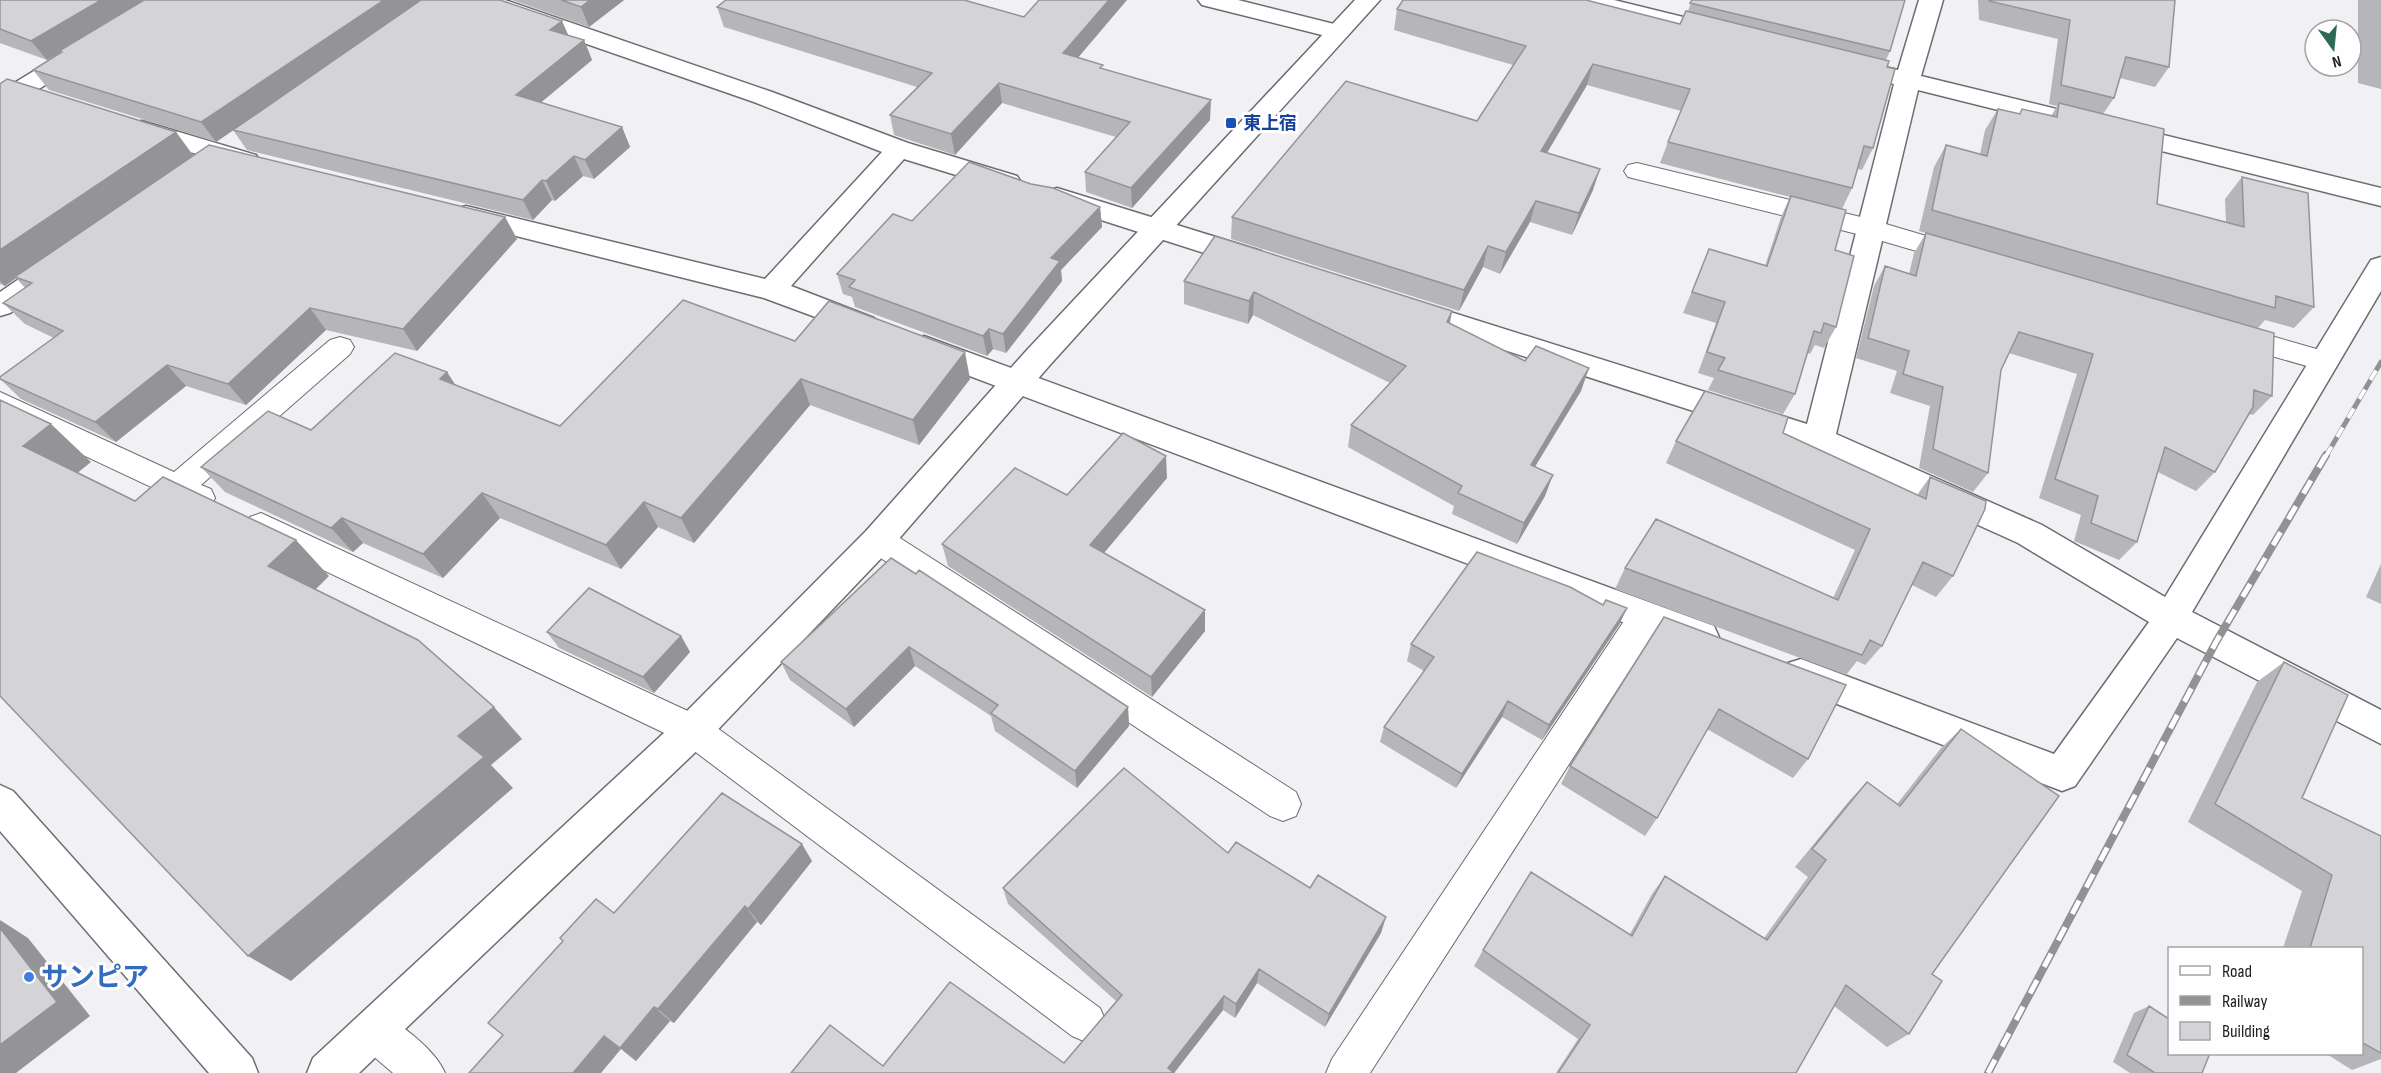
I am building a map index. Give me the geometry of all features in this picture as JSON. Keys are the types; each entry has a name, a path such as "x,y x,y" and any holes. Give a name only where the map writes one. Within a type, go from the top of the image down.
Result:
{"street":[{"path":"482,0 763,97 899,149 1283,268"},
{"path":"1210,0 1338,32"},
{"path":"328,1073 693,730 878,540 1018,382 1368,0"},
{"path":"1586,0 1749,41"},
{"path":"1819,441 1869,228 1907,80 1931,0"},
{"path":"10,87 99,42"},
{"path":"1828,60 2381,197"},
{"path":"10,87 53,100"},
{"path":"120,122 219,154 274,168"},
{"path":"190,174 248,134"},
{"path":"771,290 899,149"},
{"path":"441,209 771,290 1734,649"},
{"path":"0,306 67,260"},
{"path":"1778,666 2062,774 2171,618 2381,267"},
{"path":"1386,302 1819,441 2030,534 2171,618 2381,728"},
{"path":"0,803 237,1073"}],"lane":[{"path":"1637,171 1869,228 1983,261"},
{"path":"2211,328 2324,361"},
{"path":"178,487 340,347"},
{"path":"0,403 693,730 1086,1022"},
{"path":"878,540 1283,804"},
{"path":"1346,1073 1646,616"},
{"path":"374,1030 425,1073"}],"building":[{"path":"0,0 101,0 31,41 0,29"},
{"path":"144,0 384,0 201,122 33,70 62,52 59,51"},
{"path":"421,0 500,0 562,21 550,30 584,40 516,95 622,127 585,160 574,156 546,181 542,180 523,200 233,130"},
{"path":"561,0 590,0 581,7"},
{"path":"726,0 964,0 1024,17 1039,0 1109,0 1063,53 1103,65 1100,68 1211,100 1131,188 1085,172 1130,122 999,83 951,134 890,115 932,73 717,7"},
{"path":"1403,0 1586,0 1680,24 1686,11 1889,61 1887,67 1895,69 1873,148 1864,146 1852,188 1668,142 1690,89 1593,64 1541,151 1600,169 1579,213 1536,201 1506,252 1488,246 1464,290 1232,217 1346,81 1477,121 1526,46 1397,9"},
{"path":"1692,0 1905,0 1890,51 1690,3"},
{"path":"1989,0 2175,0 2169,67 2126,57 2114,98 2061,85 2070,20"},
{"path":"7,79 176,132 0,250 0,84"},
{"path":"2059,103 2164,129 2157,204 2244,227 2242,177 2308,193 2314,307 2276,296 2275,308 1932,210 1946,145 1987,156 1998,109 2020,114 2022,109 2057,117"},
{"path":"209,145 505,217 403,329 310,308 228,384 167,365 95,422 0,379 63,331 3,303 32,283 15,277"},
{"path":"969,162 1031,184 1053,188 1100,207 1051,258 1060,261 1003,334 989,329 983,336 849,287 855,280 837,274 893,214 912,221"},
{"path":"1791,196 1846,210 1835,250 1854,256 1836,327 1824,323 1821,333 1814,331 1795,394 1718,370 1725,358 1707,352 1725,302 1692,292 1709,249 1767,266"},
{"path":"1926,233 2274,333 2272,396 2254,390 2253,407 2215,472 2165,447 2137,542 2091,523 2098,496 2055,479 2093,354 2019,332 2001,370 1988,473 1933,449 1943,387 1903,374 1909,351 1868,338 1885,266 1916,276"},
{"path":"1215,236 1452,311 1447,322 1525,361 1536,346 1589,368 1531,465 1553,475 1524,523 1458,493 1462,486 1351,425 1406,366 1254,292 1249,301 1184,281"},
{"path":"683,300 795,341 829,301 965,352 913,420 801,379 681,518 644,502 606,545 482,493 423,554 342,518 331,528 201,467 268,411 311,430 395,353 447,372 440,379 560,426"},
{"path":"1705,391 1788,417 1783,433 1926,499 1930,477 1986,501 1985,509 1953,576 1923,562 1882,646 1870,640 1862,655 1625,568 1656,519 1838,600 1870,529 1676,441"},
{"path":"0,400 51,424 23,446 135,501 163,477 296,540 268,566 418,640 494,707 458,736 484,757 248,956 0,696"},
{"path":"1123,433 1166,456 1090,545 1205,610 1151,677 942,544 1015,468 1067,495"},
{"path":"1477,552 1570,587 1603,605 1606,600 1627,608 1549,725 1508,701 1462,774 1384,727 1434,657 1411,644"},
{"path":"891,558 916,574 919,570 1128,707 1075,771 991,713 998,705 909,647 846,709 781,662"},
{"path":"589,588 681,636 643,677 547,632"},
{"path":"1664,617 1846,685 1808,759 1719,709 1657,818 1570,766"},
{"path":"2284,662 2348,695 2302,798 2381,836 2381,1053 2363,1043 2363,947 2310,947 2332,875 2215,804"},
{"path":"1961,729 2059,796 1932,974 1942,981 1909,1034 1846,985 1796,1073 1558,1073 1590,1025 1483,950 1531,872 1632,936 1665,876 1767,940 1826,860 1812,849 1867,782 1900,806"},
{"path":"1124,768 1228,853 1236,842 1310,888 1318,875 1386,917 1329,1014 1259,969 1236,1004 1224,996 1168,1068 1174,1073 791,1073 830,1025 883,1066 950,982 1064,1063 1122,995 1003,888"},
{"path":"722,793 802,844 748,909 745,906 658,1009 654,1007 620,1048 604,1036 573,1073 469,1073 503,1035 488,1023 563,941 560,938 596,899 614,913"},
{"path":"0,928 57,1002 0,1045"},
{"path":"2149,1006 2168,1018 2168,1055 2209,1055 2202,1073 2155,1073 2127,1055"}],"railway":[{"path":"2326,456 2381,362"},
{"path":"1988,1073 2216,642 2326,455"}],"place":[{"name":"東上宿","path":"1231,123"},
{"name":"サンピア","path":"29,977"}]}
